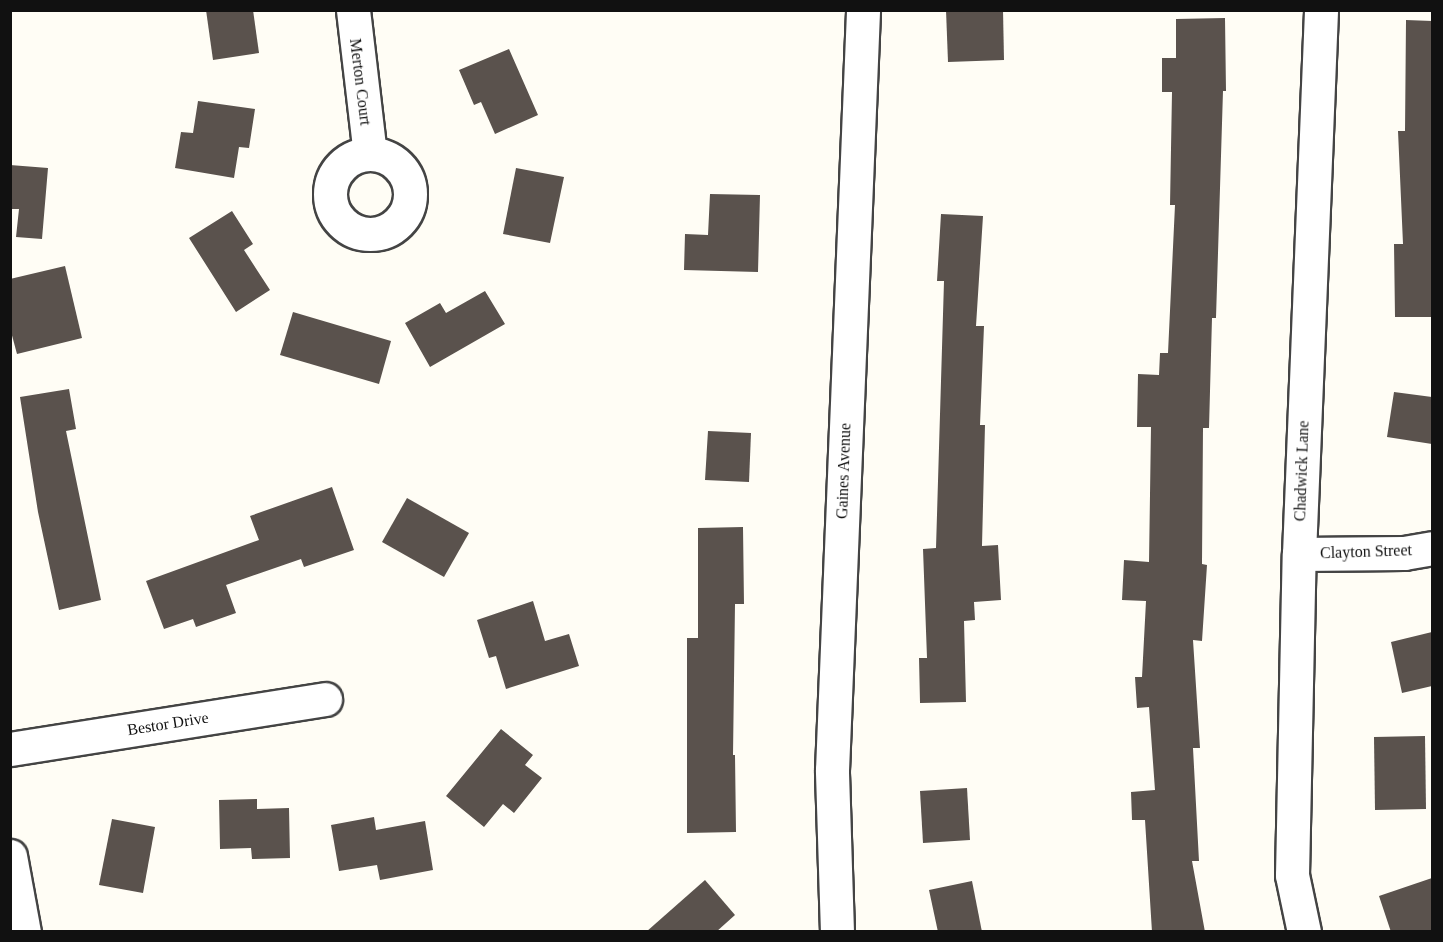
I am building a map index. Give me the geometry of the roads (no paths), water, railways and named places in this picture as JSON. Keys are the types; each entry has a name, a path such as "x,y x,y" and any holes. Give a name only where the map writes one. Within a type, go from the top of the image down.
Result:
{"street":[{"name":"Merton Court","path":"353,10 370,153"},
{"name":"Gaines Avenue","path":"837,932 832,770 863,10"},
{"name":"Chadwick Lane","path":"1304,932 1292,874 1299,554 1321,10"},
{"name":"Clayton Street","path":"1299,554 1404,554 1432,548"},
{"name":"Bestor Drive","path":"10,749 325,699"},
{"path":"10,856 24,932"}]}
